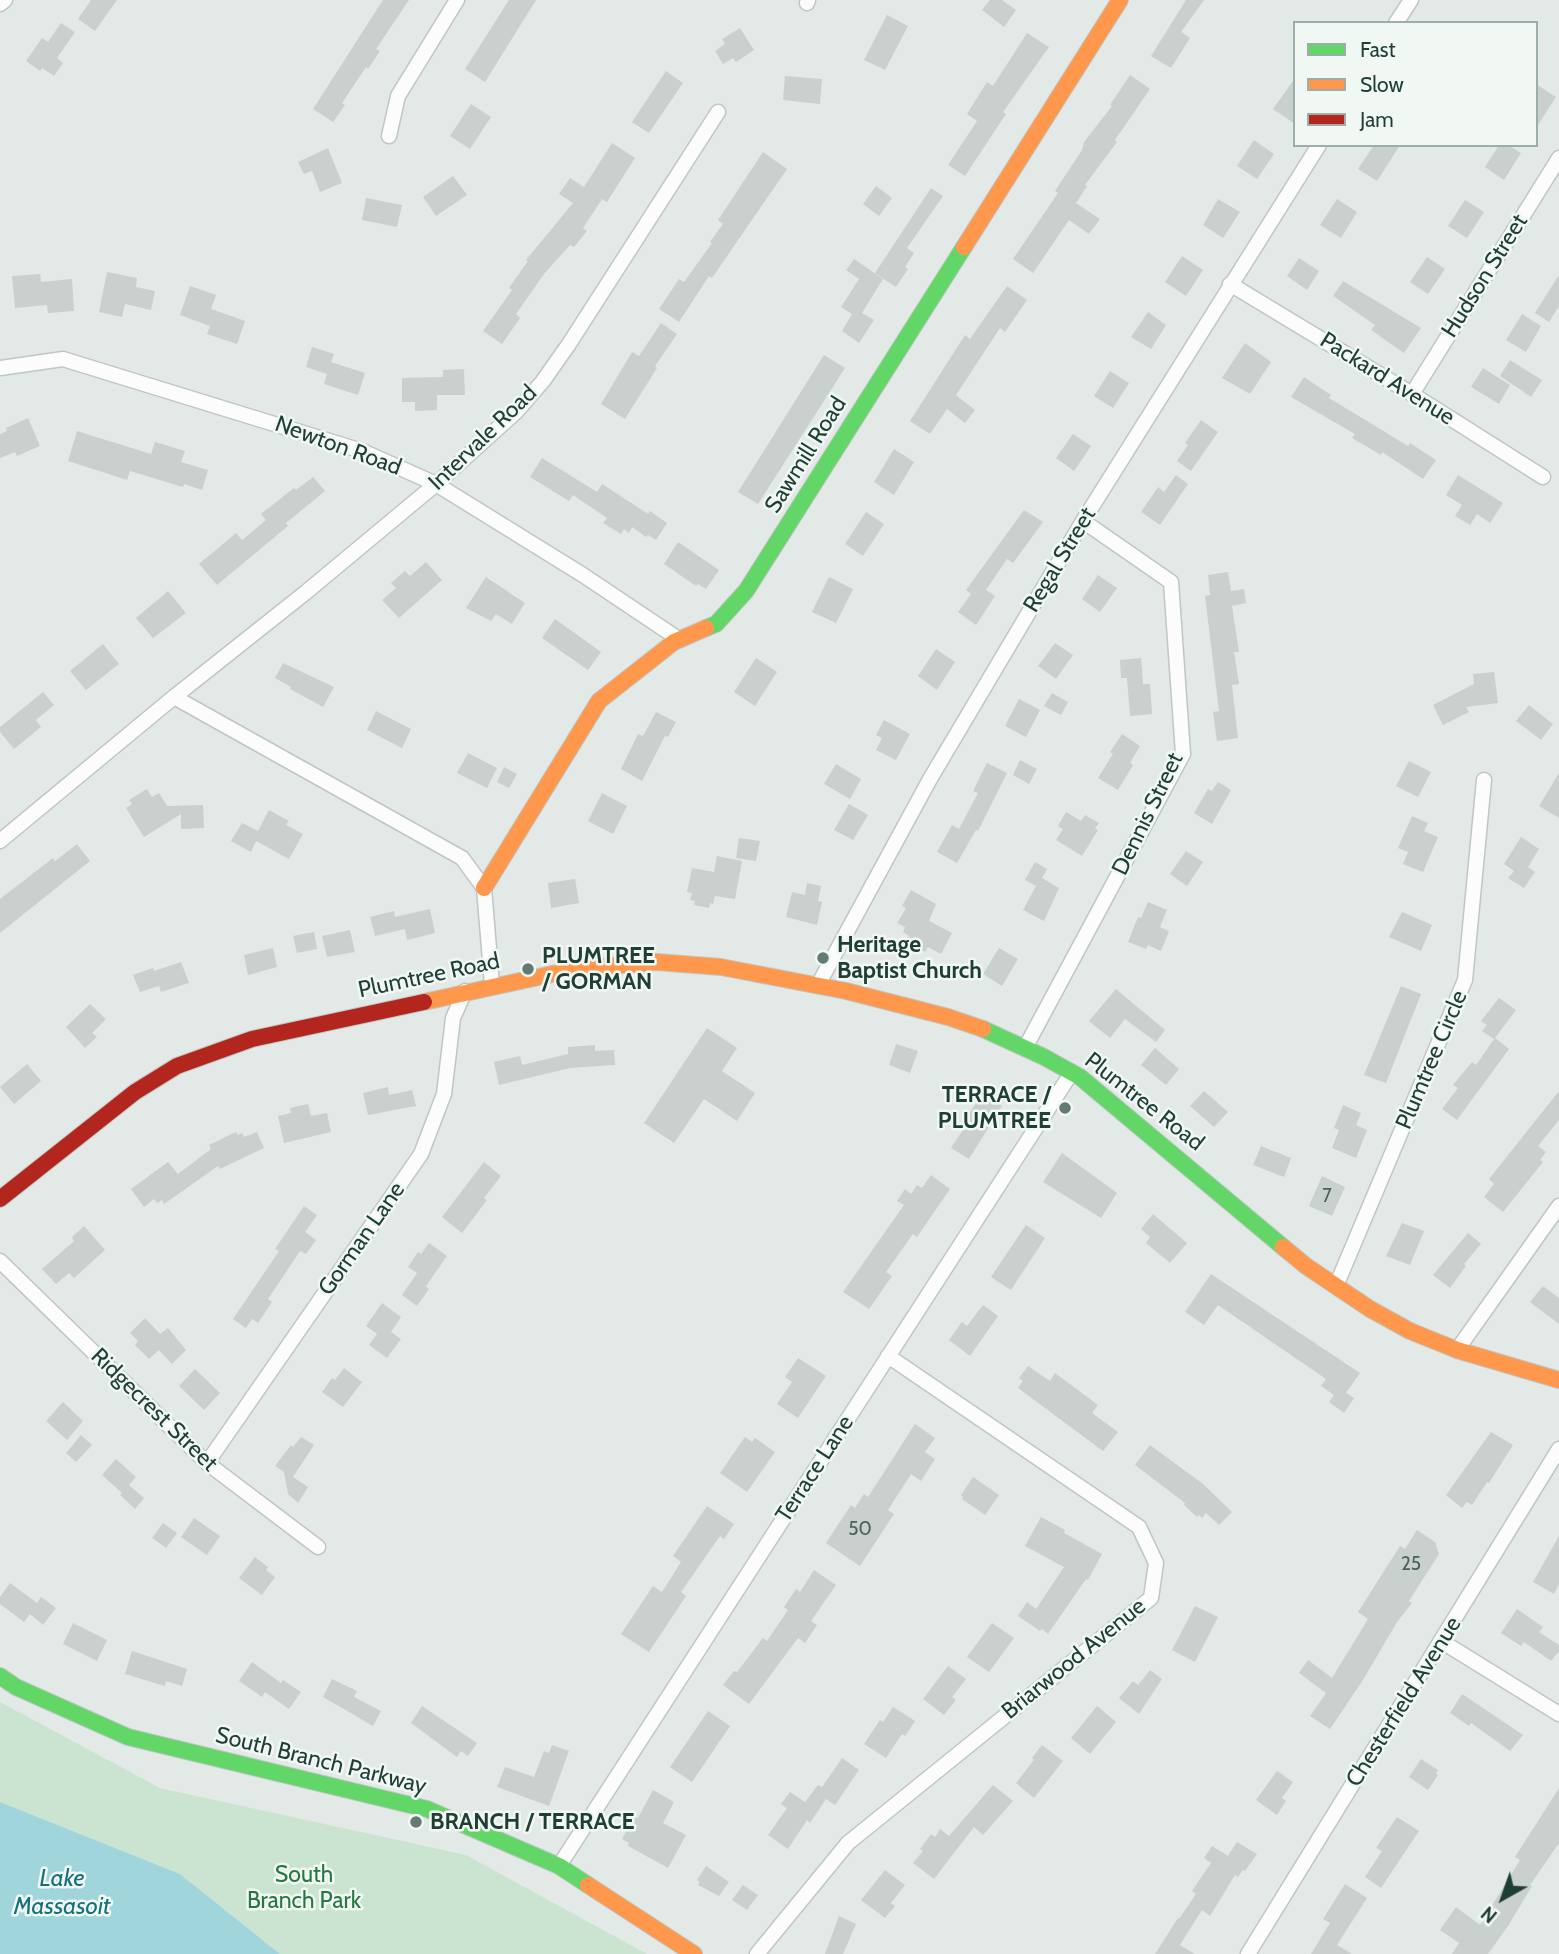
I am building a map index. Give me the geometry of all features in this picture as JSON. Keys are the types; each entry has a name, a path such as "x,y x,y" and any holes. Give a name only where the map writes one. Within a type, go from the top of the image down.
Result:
{"street":[{"path":"0,4 5,0"},
{"path":"389,136 398,96 457,0"},
{"name":"Sawmill Road","path":"484,888 599,701 674,642 716,624 746,591 1121,0"},
{"path":"1397,21 1411,0"},
{"name":"Intervale Road","path":"174,698 436,484 517,411 569,344 718,112"},
{"name":"Regal Street","path":"818,985 930,779 1083,521 1318,147"},
{"name":"Hudson Street","path":"1412,394 1559,158"},
{"name":"Packard Avenue","path":"1230,284 1543,477"},
{"name":"Newton Road","path":"0,368 63,359 362,450 436,484 583,575 680,640"},
{"name":"Dennis Street","path":"1025,1048 1183,754 1171,582 1083,521"},
{"path":"0,841 174,698 462,858 484,888 492,985"},
{"name":"Plumtree Circle","path":"1336,1286 1465,980 1484,779"},
{"name":"Plumtree Road","path":"0,1199 105,1114 150,1082 191,1060 252,1039 575,969 657,962 721,967 818,985 948,1017 989,1031 1025,1048 1072,1072 1124,1110 1306,1266 1388,1319 1457,1350 1559,1380"},
{"name":"Gorman Lane","path":"207,1463 421,1154 444,1094 453,1018 465,991"},
{"name":"Terrace Lane","path":"559,1866 1072,1072"},
{"path":"1457,1350 1559,1206"},
{"name":"Ridgecrest Street","path":"0,1261 207,1463 318,1547"},
{"name":"Briarwood Avenue","path":"757,1954 848,1843 1150,1598 1156,1563 1139,1527 888,1356"},
{"name":"Chesterfield Avenue","path":"1248,1954 1559,1450"},
{"path":"1441,1641 1559,1714"},
{"name":"South Branch Parkway","path":"0,1676 16,1688 128,1737 426,1809 559,1866 694,1954"}],"green space":[{"name":"South Branch Park","path":"0,1702 160,1788 466,1855 647,1954 280,1954 180,1874 0,1802"}],"water":[{"name":"Lake Massasoit","path":"0,1802 180,1874 280,1954 0,1954"}],"building":[{"path":"91,0 117,0 95,31 78,19"},
{"path":"383,0 409,0 376,49 380,51 342,103 345,105 333,122 313,109"},
{"path":"509,0 536,0 485,82 465,69"},
{"path":"990,0 1002,0 1016,10 1004,27 982,10"},
{"path":"1186,0 1204,0 1181,32 1190,38 1171,68 1151,56"},
{"path":"887,15 908,26 885,70 864,60"},
{"path":"61,23 75,32 57,58 63,63 54,76 42,68 40,71 26,61 42,38 48,42"},
{"path":"740,28 754,50 736,62 733,58 723,64 715,51 725,44 722,39"},
{"path":"1027,33 1049,47 1003,112 1006,114 965,176 948,165 977,121 967,114 987,82 993,86"},
{"path":"666,71 683,83 649,133 632,122"},
{"path":"1130,75 1150,89 1115,140 1117,142 1085,185 1087,186 1076,203 1100,219 1089,234 1069,220 1033,273 1013,259 1058,193 1055,191 1082,150 1084,142 1112,106 1110,105"},
{"path":"785,76 822,79 820,104 783,100"},
{"path":"1293,81 1293,123 1273,109"},
{"path":"1538,85 1556,97 1538,125"},
{"path":"471,104 491,117 470,149 450,136"},
{"path":"1254,140 1274,154 1257,179 1237,166"},
{"path":"612,143 635,158 607,202 602,199 583,228 587,231 574,247 570,245 544,274 516,314 520,318 502,344 483,331 512,290 509,288 528,261 526,260 573,203 559,194 570,178 584,187"},
{"path":"1373,147 1399,147 1377,181 1358,169"},
{"path":"1498,147 1511,147 1521,153 1504,180 1485,167"},
{"path":"328,148 342,183 320,192 312,171 304,174 298,162"},
{"path":"763,152 787,169 679,322 659,309 679,279 684,282 712,243 710,242 723,224 718,220"},
{"path":"453,176 467,195 436,216 423,197"},
{"path":"876,186 892,198 879,216 863,204"},
{"path":"931,188 943,196 907,248 914,253 905,267 908,269 896,287 875,273"},
{"path":"366,198 402,205 397,227 362,220"},
{"path":"1218,199 1240,212 1223,238 1203,225"},
{"path":"1337,199 1357,212 1341,238 1320,225"},
{"path":"1465,200 1484,212 1467,238 1448,226"},
{"path":"1182,256 1203,270 1186,296 1165,282"},
{"path":"1427,257 1445,269 1428,294 1410,282"},
{"path":"1299,258 1319,271 1307,290 1287,276"},
{"path":"854,259 883,279 862,313 874,320 859,343 842,331 852,314 841,307 859,279 846,270"},
{"path":"107,272 137,278 136,287 155,291 151,310 125,304 122,317 99,312"},
{"path":"40,274 41,282 72,279 74,311 48,313 47,305 15,308 12,276"},
{"path":"1559,275 1559,306 1549,322 1535,313"},
{"path":"1343,281 1421,328 1404,353 1371,330 1375,325 1333,296"},
{"path":"190,286 216,295 211,309 245,321 237,344 207,334 210,326 180,315"},
{"path":"1007,286 1027,300 1005,332 1000,328 956,395 975,410 965,423 947,409 930,434 910,421 965,335 970,339"},
{"path":"1148,312 1166,325 1151,349 1131,337"},
{"path":"1522,314 1541,326 1526,352 1506,340"},
{"path":"661,323 677,334 625,419 601,404 632,352 639,356"},
{"path":"1245,343 1271,362 1250,394 1222,378"},
{"path":"312,347 334,354 331,362 365,373 358,395 324,384 327,374 306,367"},
{"path":"824,355 845,368 758,504 738,492"},
{"path":"1510,360 1542,380 1531,397 1500,376"},
{"path":"1483,368 1510,385 1499,404 1471,387"},
{"path":"464,369 465,395 437,395 437,410 415,411 415,402 402,402 402,378 443,377 443,370"},
{"path":"1110,371 1129,383 1113,408 1094,396"},
{"path":"1304,377 1331,395 1329,398 1436,460 1423,479 1382,452 1381,455 1352,438 1355,434 1291,397"},
{"path":"28,418 40,446 17,456 15,452 0,458 0,434 7,431 6,428"},
{"path":"1201,420 1218,432 1191,471 1177,461 1188,445 1185,443"},
{"path":"77,431 151,454 155,442 185,451 181,462 208,470 202,490 130,471 127,480 68,461"},
{"path":"1073,434 1091,446 1074,471 1056,458"},
{"path":"894,449 914,462 894,495 874,482"},
{"path":"542,458 597,492 602,484 667,523 656,540 648,535 646,537 632,527 629,533 624,529 621,534 603,523 607,518 573,495 569,501 530,477"},
{"path":"1176,475 1188,484 1160,525 1141,512 1158,487 1164,492"},
{"path":"1458,475 1503,503 1490,523 1477,514 1470,525 1455,516 1462,505 1446,495"},
{"path":"313,477 325,491 286,523 288,526 217,585 199,564 236,533 242,540 266,520 261,514"},
{"path":"1024,510 1043,522 1013,563 1007,559 986,590 995,596 976,625 958,612 971,594 966,590"},
{"path":"866,512 884,524 863,556 845,544"},
{"path":"678,542 719,570 706,589 698,584 696,586 664,564"},
{"path":"426,562 442,580 399,618 382,600 396,588 391,583 405,571 410,576"},
{"path":"1228,572 1231,591 1244,589 1246,603 1232,606 1239,652 1234,652 1239,684 1232,685 1238,738 1217,741 1213,712 1219,711 1205,596 1210,595 1208,575"},
{"path":"1098,575 1117,588 1100,612 1082,599"},
{"path":"486,577 525,603 512,624 496,614 491,621 466,608"},
{"path":"829,577 853,589 836,623 812,612"},
{"path":"168,591 186,613 153,638 136,618"},
{"path":"555,619 601,652 588,670 542,638"},
{"path":"1055,643 1073,655 1056,679 1038,666"},
{"path":"103,644 119,664 86,690 70,671"},
{"path":"936,649 955,662 937,690 918,676"},
{"path":"756,658 777,672 755,706 734,692"},
{"path":"1141,658 1143,684 1150,684 1152,714 1130,716 1127,678 1121,678 1120,660"},
{"path":"283,663 334,687 323,707 275,678"},
{"path":"1494,672 1498,703 1466,707 1469,712 1443,725 1433,705 1474,684 1473,674"},
{"path":"43,692 54,705 36,720 41,727 14,749 0,732 0,727"},
{"path":"1052,693 1068,702 1061,715 1044,706"},
{"path":"1019,699 1040,710 1026,737 1005,726"},
{"path":"1529,705 1553,724 1541,740 1516,721"},
{"path":"376,711 411,729 402,748 367,730"},
{"path":"656,712 676,722 668,737 665,736 642,781 621,769 638,734 643,736"},
{"path":"884,720 910,734 896,760 876,750 882,738 876,735"},
{"path":"1122,734 1140,746 1130,763 1133,765 1118,790 1098,778"},
{"path":"468,753 497,768 487,788 457,773"},
{"path":"1020,760 1037,769 1029,784 1013,775"},
{"path":"1409,761 1431,772 1418,797 1396,786"},
{"path":"987,763 1007,773 978,831 976,830 957,863 937,852 952,825 959,829 978,793 973,791"},
{"path":"836,764 861,779 850,799 824,784"},
{"path":"504,767 517,774 509,788 497,782"},
{"path":"1559,773 1559,818 1539,806"},
{"path":"1218,782 1231,790 1212,824 1194,813 1208,789 1212,791"},
{"path":"147,789 152,797 159,793 167,806 203,805 204,828 181,829 181,814 144,837 126,808 132,804 129,800"},
{"path":"602,793 627,806 613,834 588,821"},
{"path":"849,804 868,815 853,840 834,830"},
{"path":"269,810 289,821 286,825 303,834 289,859 256,841 251,852 231,841 242,823 258,831"},
{"path":"1066,812 1081,821 1085,815 1099,823 1095,828 1098,830 1082,856 1056,840 1063,829 1058,826"},
{"path":"1412,816 1428,823 1424,831 1438,837 1423,872 1403,864 1408,852 1398,848"},
{"path":"1521,837 1539,849 1528,867 1535,872 1524,888 1508,878 1514,871 1504,864"},
{"path":"739,838 760,841 756,861 736,858"},
{"path":"77,844 90,861 0,933 0,899 53,858 55,861"},
{"path":"1186,851 1203,862 1187,886 1170,874"},
{"path":"717,856 742,861 735,899 715,896 709,908 694,905 695,901 690,900 692,893 687,892 692,868 714,872"},
{"path":"1035,862 1047,869 1042,878 1059,888 1044,921 1023,910 1036,886 1025,880"},
{"path":"575,879 579,903 551,908 548,883"},
{"path":"807,883 821,886 818,901 822,902 817,925 786,917 792,892 805,895"},
{"path":"911,890 936,904 929,921 952,933 941,954 928,947 925,952 905,942 909,936 903,932 905,927 897,923 906,908 902,906"},
{"path":"1148,902 1167,910 1160,927 1169,931 1161,951 1148,945 1146,949 1128,942 1138,917 1141,918"},
{"path":"430,909 435,933 407,940 405,929 375,936 370,917 394,911 395,917"},
{"path":"1402,912 1432,925 1421,951 1389,937"},
{"path":"350,930 355,952 327,957 322,936"},
{"path":"314,932 317,949 297,953 293,936"},
{"path":"273,948 277,967 248,975 244,955"},
{"path":"999,948 1018,959 1002,986 983,974"},
{"path":"181,962 189,983 161,992 159,986 140,992 133,975"},
{"path":"1401,986 1421,994 1386,1083 1364,1075"},
{"path":"1116,989 1165,1030 1156,1042 1125,1019 1110,1038 1089,1021"},
{"path":"1499,998 1516,1010 1495,1038 1509,1049 1457,1120 1442,1109 1458,1088 1453,1085 1472,1062 1476,1065 1494,1039 1482,1031 1487,1025 1481,1021"},
{"path":"90,1004 106,1019 92,1033 97,1037 85,1048 66,1027"},
{"path":"707,1028 737,1048 722,1071 755,1093 737,1121 704,1099 674,1143 644,1123"},
{"path":"896,1044 918,1051 910,1073 889,1065"},
{"path":"595,1045 595,1051 614,1050 615,1065 570,1068 499,1085 494,1062 520,1056 522,1065 568,1054 568,1047"},
{"path":"1155,1048 1179,1069 1166,1085 1141,1065"},
{"path":"27,1064 41,1081 14,1104 0,1087"},
{"path":"988,1086 1002,1096 998,1103 1002,1106 969,1159 951,1148 966,1125 963,1122"},
{"path":"388,1087 389,1095 412,1090 416,1106 368,1115 363,1093"},
{"path":"1204,1091 1228,1112 1214,1127 1190,1106"},
{"path":"1559,1091 1559,1120 1538,1146 1546,1152 1540,1160 1543,1162 1503,1212 1484,1197 1494,1184 1489,1179"},
{"path":"308,1104 311,1116 327,1113 331,1132 284,1143 278,1116 291,1113 290,1108"},
{"path":"1343,1105 1361,1113 1356,1125 1367,1130 1356,1158 1332,1148 1339,1130 1334,1128"},
{"path":"236,1132 238,1135 242,1133 244,1137 257,1132 264,1148 220,1169 218,1166 164,1204 162,1200 157,1203 154,1199 144,1207 131,1189 168,1162 178,1174 211,1149 209,1145"},
{"path":"1261,1146 1291,1158 1284,1177 1253,1165"},
{"path":"1062,1153 1117,1193 1101,1218 1043,1182"},
{"path":"484,1162 501,1176 462,1233 442,1217"},
{"path":"931,1175 950,1189 917,1237 913,1234 886,1272 892,1276 869,1309 843,1292 904,1205 897,1201 905,1189 911,1194 917,1185 922,1188"},
{"path":"1322,1176 1345,1187 1332,1216 1309,1206"},
{"path":"304,1206 317,1215 305,1232 316,1240 306,1254 300,1251 268,1299 272,1302 258,1323 252,1319 246,1328 233,1319 279,1251 275,1249"},
{"path":"1153,1214 1187,1243 1170,1263 1146,1243 1150,1237 1141,1229"},
{"path":"1402,1223 1424,1231 1410,1265 1386,1256"},
{"path":"1026,1225 1045,1238 1011,1290 991,1277"},
{"path":"84,1226 105,1250 74,1278 69,1273 56,1284 42,1269 74,1241 72,1237"},
{"path":"1468,1233 1481,1244 1464,1264 1466,1266 1450,1288 1433,1275"},
{"path":"429,1243 447,1256 426,1286 429,1289 417,1306 402,1295 417,1273 408,1267 418,1252 421,1254"},
{"path":"1211,1274 1360,1373 1346,1393 1354,1398 1344,1413 1329,1402 1334,1395 1321,1386 1326,1379 1218,1305 1204,1325 1185,1312"},
{"path":"1543,1286 1559,1298 1559,1324 1530,1302"},
{"path":"382,1303 401,1317 391,1332 401,1339 387,1358 369,1345 377,1334 366,1326"},
{"path":"983,1305 998,1316 970,1356 949,1340 962,1322 967,1326"},
{"path":"145,1318 160,1334 168,1328 186,1350 172,1364 159,1350 149,1359 135,1345 138,1341 130,1333"},
{"path":"798,1358 826,1376 798,1418 777,1404 792,1382 785,1377"},
{"path":"1028,1366 1050,1381 1055,1373 1098,1405 1092,1413 1118,1432 1103,1451 1018,1388 1023,1381 1019,1378"},
{"path":"344,1368 362,1382 343,1407 322,1392"},
{"path":"195,1369 220,1393 204,1410 179,1386"},
{"path":"63,1402 83,1421 67,1440 46,1421"},
{"path":"915,1424 935,1438 925,1452 935,1459 921,1481 911,1474 888,1510 894,1514 860,1566 826,1543 851,1505 855,1508 864,1494 868,1497"},
{"path":"1491,1432 1513,1445 1472,1505 1467,1502 1462,1508 1446,1495"},
{"path":"81,1435 92,1445 76,1462 66,1453"},
{"path":"301,1437 314,1445 293,1477 308,1487 298,1503 288,1494 284,1472 275,1466 291,1445 293,1447"},
{"path":"745,1437 752,1442 755,1438 775,1452 747,1492 720,1473"},
{"path":"1150,1445 1203,1484 1232,1512 1219,1525 1206,1513 1202,1518 1199,1515 1197,1517 1185,1503 1135,1465"},
{"path":"116,1459 136,1477 129,1485 144,1498 135,1509 102,1475"},
{"path":"973,1477 999,1495 985,1515 962,1499 961,1495"},
{"path":"707,1506 734,1524 724,1539 720,1536 681,1592 686,1596 649,1652 621,1634 653,1586 662,1592 681,1562 673,1556"},
{"path":"1041,1517 1102,1554 1088,1580 1086,1579 1048,1634 1018,1616 1027,1602 1036,1609 1064,1567 1025,1546"},
{"path":"194,1518 220,1536 207,1555 181,1537"},
{"path":"163,1523 177,1533 166,1548 152,1538"},
{"path":"1417,1530 1435,1542 1439,1554 1409,1601 1412,1603 1397,1622 1330,1729 1310,1716 1326,1693 1299,1673 1308,1660 1332,1678 1368,1619 1358,1612 1400,1546 1405,1549"},
{"path":"1559,1536 1559,1584 1554,1594 1533,1582"},
{"path":"255,1557 268,1567 266,1570 275,1577 262,1595 239,1578"},
{"path":"814,1570 836,1585 811,1621 817,1625 805,1643 798,1638 749,1704 723,1685 734,1671 737,1672 763,1638 767,1641 788,1610 784,1607 796,1589 800,1592"},
{"path":"10,1583 37,1603 41,1597 56,1608 43,1625 30,1614 24,1622 0,1604 0,1597"},
{"path":"1195,1606 1218,1617 1195,1662 1172,1650"},
{"path":"1517,1609 1543,1627 1539,1632 1559,1645 1559,1651 1551,1661 1524,1642 1521,1646 1501,1633"},
{"path":"73,1623 107,1640 97,1661 63,1644"},
{"path":"992,1623 1014,1638 989,1672 967,1657"},
{"path":"132,1651 187,1669 182,1686 166,1681 165,1686 125,1674"},
{"path":"252,1662 281,1683 283,1680 301,1692 289,1709 265,1692 262,1697 239,1681"},
{"path":"948,1666 966,1679 952,1697 956,1700 944,1715 923,1699"},
{"path":"1150,1670 1162,1679 1139,1714 1119,1698 1133,1681 1138,1685"},
{"path":"332,1679 357,1691 354,1697 381,1711 373,1726 323,1697"},
{"path":"1462,1694 1523,1735 1510,1751 1471,1723 1469,1726 1450,1713"},
{"path":"422,1706 477,1743 468,1756 461,1751 457,1757 411,1723"},
{"path":"1097,1706 1116,1722 1090,1754 1071,1738"},
{"path":"893,1707 915,1721 905,1736 902,1734 886,1758 864,1744 880,1720 883,1722"},
{"path":"708,1711 730,1726 692,1782 670,1767"},
{"path":"552,1745 569,1751 549,1806 497,1787 505,1767 534,1777 544,1751 549,1753"},
{"path":"1042,1745 1063,1761 1034,1798 1016,1783"},
{"path":"842,1758 859,1770 835,1805 826,1799 810,1823 807,1820 788,1849 768,1835 787,1808 781,1804 790,1792 805,1802 818,1785 822,1787"},
{"path":"1421,1759 1438,1770 1438,1775 1428,1790 1409,1777"},
{"path":"1277,1771 1293,1782 1282,1798 1286,1801 1277,1815 1256,1800"},
{"path":"993,1785 1013,1801 983,1835 974,1827 934,1879 913,1863 923,1851 920,1849 931,1834 935,1837 940,1829 949,1836"},
{"path":"1559,1788 1559,1843 1530,1885 1532,1886 1508,1926 1488,1954 1452,1954 1459,1943 1440,1930 1456,1907 1480,1925 1520,1860 1515,1857"},
{"path":"653,1790 674,1802 663,1823 686,1835 668,1868 628,1846 629,1843 622,1839 635,1816 638,1818"},
{"path":"1397,1817 1419,1831 1381,1888 1365,1877 1382,1851 1376,1848"},
{"path":"1237,1842 1257,1854 1245,1871 1238,1877 1235,1875 1210,1916 1202,1910 1180,1945 1195,1954 1155,1954 1196,1894 1192,1891 1211,1863 1204,1858 1212,1846 1228,1856"},
{"path":"706,1866 729,1882 719,1896 698,1885 700,1882 697,1880"},
{"path":"885,1870 905,1885 891,1903 895,1906 885,1918 861,1900"},
{"path":"1345,1884 1367,1898 1337,1945 1352,1954 1311,1954 1330,1923 1323,1919"},
{"path":"743,1885 758,1895 747,1910 732,1900"},
{"path":"839,1916 856,1924 843,1954 825,1954"}],"traffic: fast":[{"path":"706,628 716,624 746,591 964,247"},
{"path":"983,1029 1080,1077 1283,1247"},
{"path":"0,1676 16,1687 128,1737 427,1809 559,1866 588,1885"}],"traffic: slow":[{"path":"964,247 1120,0"},
{"path":"484,888 599,701 674,642 706,628"},
{"path":"424,1002 575,969 657,962 721,967 846,991 948,1017 983,1029"},
{"path":"1283,1247 1306,1266 1370,1309 1410,1331 1457,1350 1559,1380"},
{"path":"588,1885 694,1954"}],"traffic: jam":[{"path":"0,1199 135,1092 177,1066 252,1039 424,1002"}],"place":[{"name":"Heritage Baptist Church","path":"823,958"},
{"name":"PLUMTREE / GORMAN","path":"528,969"},
{"name":"TERRACE / PLUMTREE","path":"1065,1108"},
{"name":"BRANCH / TERRACE","path":"416,1822"}]}
